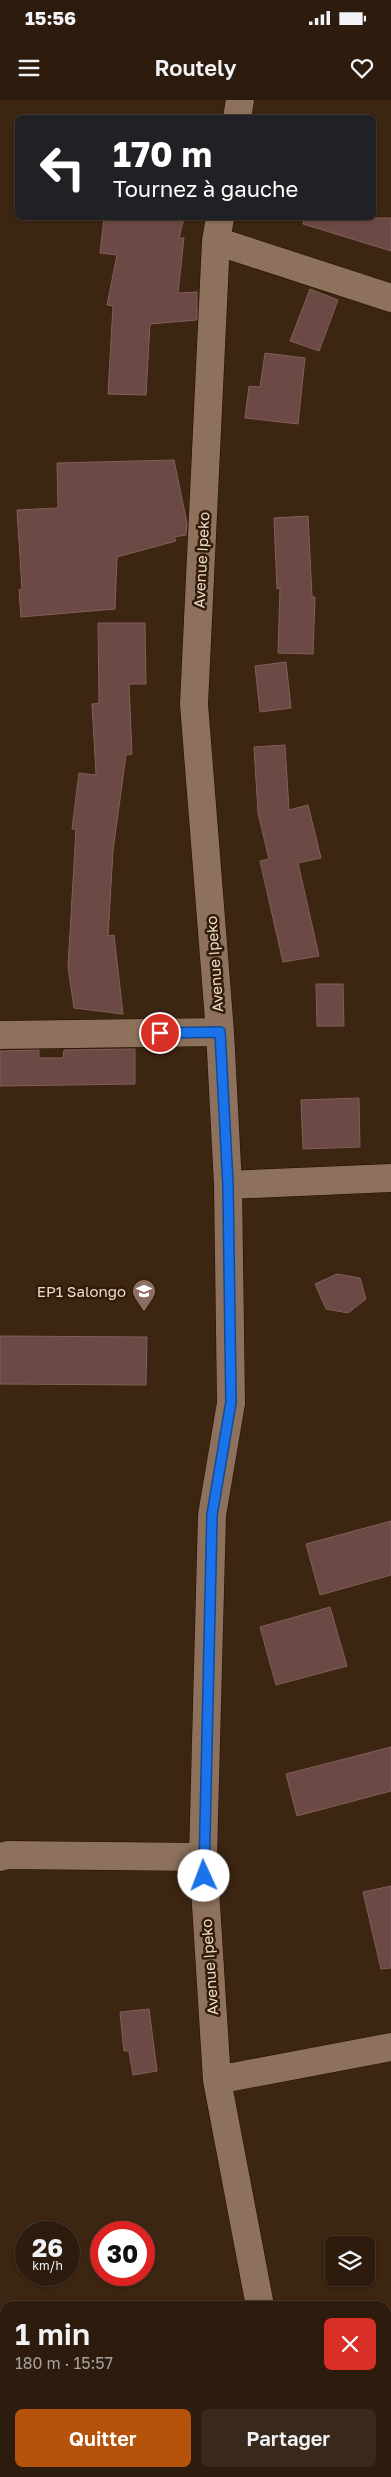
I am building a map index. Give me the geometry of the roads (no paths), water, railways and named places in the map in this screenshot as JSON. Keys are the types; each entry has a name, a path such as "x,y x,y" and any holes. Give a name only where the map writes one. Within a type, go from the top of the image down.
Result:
{"street":[{"path":"238,115 240,100"},
{"path":"218,229 391,298"},
{"name":"Avenue Ipeko","path":"218,229 194,704 220,1032 228,1185 231,1402 212,1515 203,1857 217,2080 259,2301"},
{"path":"0,1035 220,1032"},
{"path":"228,1185 391,1178"},
{"path":"0,1857 8,1855 203,1857"},
{"path":"217,2080 391,2047"}],"place":[{"name":"EP1 Salongo","path":"144,1312"}]}
